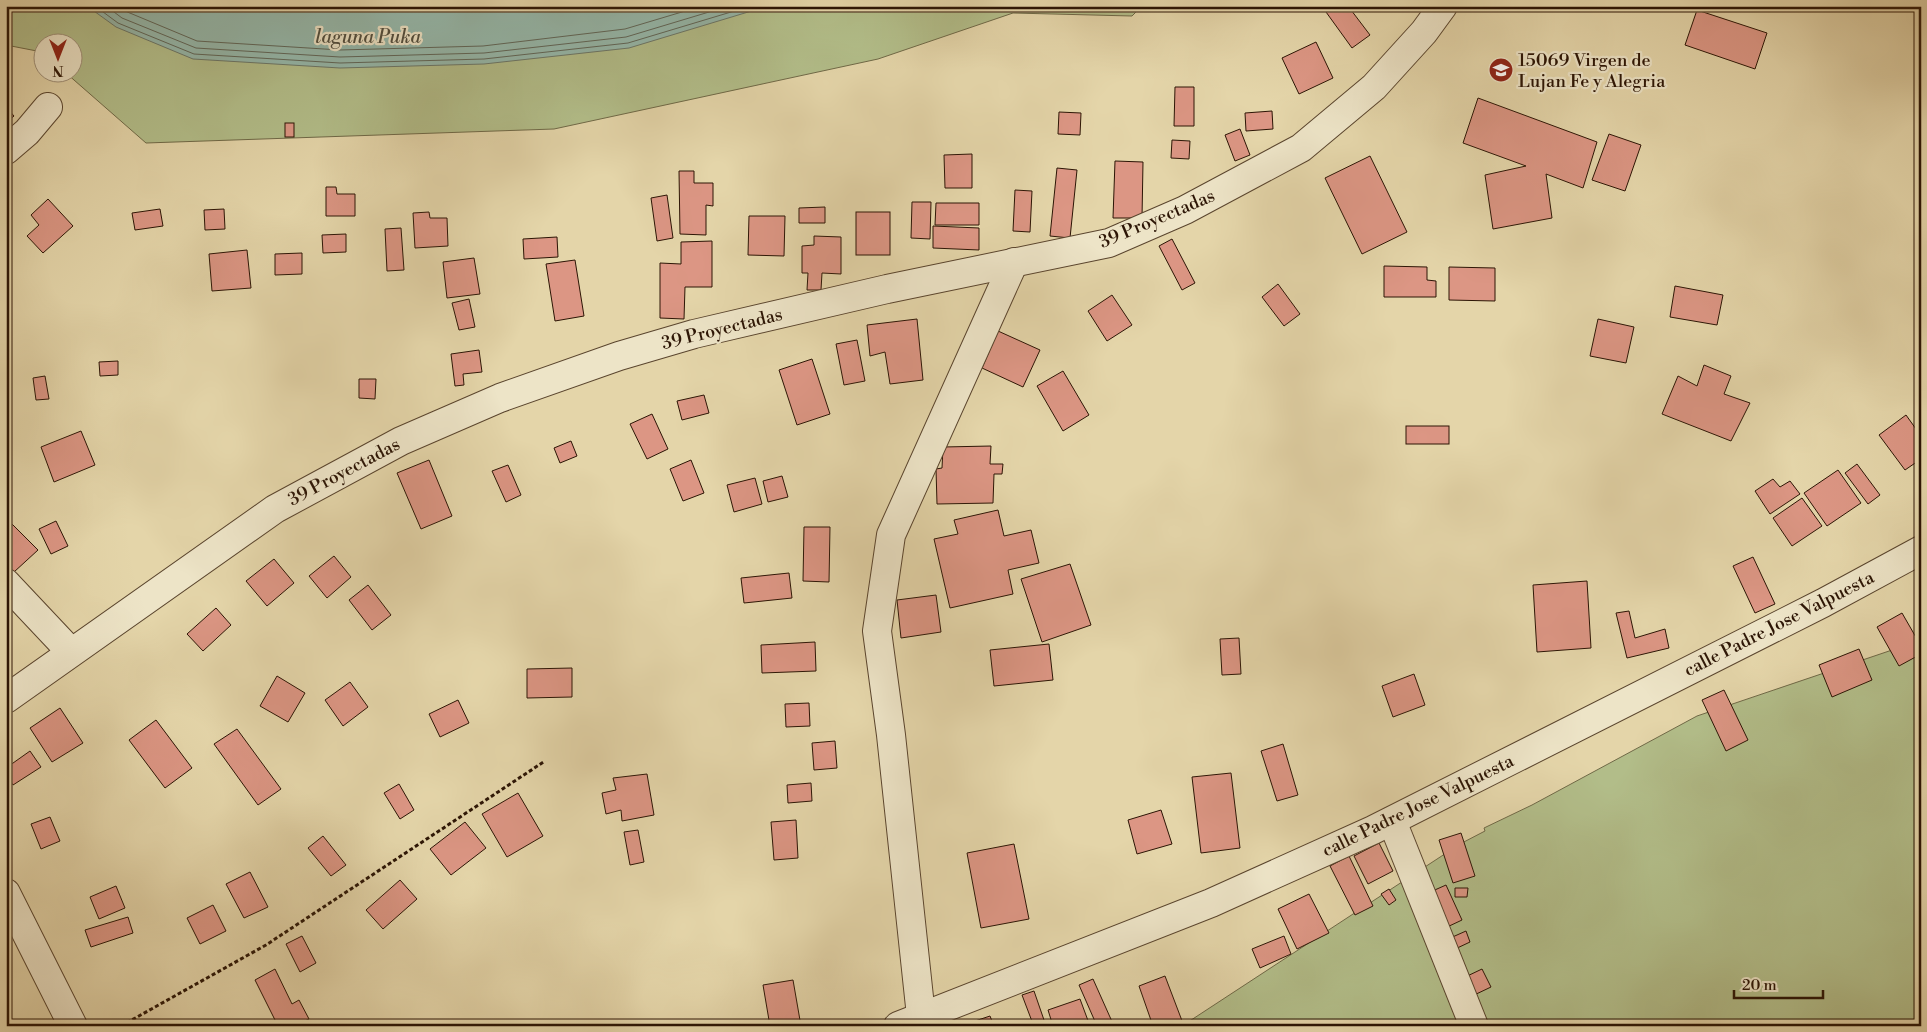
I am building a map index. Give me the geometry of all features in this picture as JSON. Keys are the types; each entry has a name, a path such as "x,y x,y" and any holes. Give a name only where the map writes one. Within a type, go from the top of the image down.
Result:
{"street":[{"name":"39 Proyectadas","path":"6,699 275,509 401,441 500,398 619,356 694,334 887,289 1109,243 1186,210 1301,148 1374,87 1424,32 1443,6"},
{"path":"6,150 27,132 48,107"},
{"path":"910,1021 891,734 877,631 891,535 1014,262"},
{"name":"calle Padre Jose Valpuesta","path":"910,1021 1211,903 1392,820 1823,603 1921,550"},
{"path":"6,583 71,652"},
{"path":"1392,820 1474,1026"},
{"path":"6,893 73,1026"}],"path":[{"path":"121,1026 266,945 544,761"}],"green space":[{"path":"6,6 1142,6 1132,16 1013,13 878,59 554,129 146,143 76,82 82,82 82,32 32,32 32,50 6,45"},
{"path":"1921,644 1921,1026 1182,1026 1460,844 1485,831 1484,828 1532,805 1697,716 1898,648"}],"water":[{"name":"laguna Puka","path":"87,6 768,6 629,48 484,64 340,68 193,59 116,27"}],"building":[{"path":"1334,6 1348,6 1370,35 1352,48 1326,12"},
{"path":"1697,10 1767,33 1755,69 1685,45"},
{"path":"1316,42 1333,78 1299,94 1282,58"},
{"path":"1175,87 1194,87 1194,126 1174,126"},
{"path":"1478,98 1597,142 1583,188 1546,174 1552,218 1493,229 1485,175 1526,166 1463,143"},
{"path":"6,107 14,116 6,123"},
{"path":"1272,111 1273,129 1246,131 1245,113"},
{"path":"1059,112 1081,113 1080,135 1058,134"},
{"path":"285,123 294,123 294,137 285,137"},
{"path":"1240,129 1250,155 1235,161 1225,135"},
{"path":"1609,134 1641,145 1625,191 1592,180"},
{"path":"1172,140 1190,141 1189,159 1171,158"},
{"path":"972,154 972,188 945,188 944,155"},
{"path":"1370,156 1407,232 1362,254 1325,178"},
{"path":"1115,161 1143,162 1142,218 1113,218"},
{"path":"1057,168 1077,170 1070,238 1050,236"},
{"path":"679,171 694,171 694,183 713,183 713,206 706,205 706,235 680,234"},
{"path":"326,187 336,187 337,194 355,194 355,216 326,216"},
{"path":"1015,190 1032,191 1030,232 1013,231"},
{"path":"667,195 673,238 657,241 651,198"},
{"path":"48,199 73,226 43,253 27,236 39,225 31,215"},
{"path":"912,202 931,202 930,239 911,238"},
{"path":"936,203 979,203 979,225 935,225"},
{"path":"825,207 825,223 799,223 799,208"},
{"path":"160,209 163,226 135,230 132,213"},
{"path":"224,209 225,229 205,230 204,210"},
{"path":"429,212 430,218 447,218 448,246 415,248 413,213"},
{"path":"856,212 890,212 890,255 856,255"},
{"path":"749,216 785,216 784,256 748,255"},
{"path":"933,226 979,228 979,250 933,248"},
{"path":"401,228 404,270 387,271 385,229"},
{"path":"346,234 346,252 323,253 322,235"},
{"path":"814,236 841,237 841,274 822,273 821,290 807,290 808,273 802,273 802,246 814,245"},
{"path":"557,237 558,257 524,259 523,239"},
{"path":"1172,239 1195,283 1182,290 1159,246"},
{"path":"712,241 712,287 685,287 684,319 660,318 660,263 681,264 681,242"},
{"path":"247,250 251,288 212,291 209,254"},
{"path":"302,253 302,274 275,275 275,254"},
{"path":"474,258 480,294 447,298 443,262"},
{"path":"575,260 584,316 555,321 546,264"},
{"path":"1384,266 1427,267 1427,280 1436,281 1436,297 1384,297"},
{"path":"1449,267 1495,268 1495,301 1449,300"},
{"path":"1278,284 1300,314 1284,326 1262,297"},
{"path":"1675,286 1723,295 1717,325 1670,317"},
{"path":"1112,295 1132,325 1107,341 1088,311"},
{"path":"469,299 475,327 459,330 452,303"},
{"path":"917,319 923,380 890,384 885,352 870,356 867,325"},
{"path":"1598,319 1634,327 1626,363 1590,356"},
{"path":"998,331 1040,350 1023,387 982,368"},
{"path":"857,340 865,381 844,385 836,344"},
{"path":"479,350 482,372 463,374 464,385 455,386 451,354"},
{"path":"812,359 830,414 797,425 779,370"},
{"path":"118,361 118,375 100,376 99,362"},
{"path":"1704,365 1731,376 1724,394 1750,403 1731,441 1662,414 1678,376 1697,386"},
{"path":"1063,371 1089,415 1063,431 1037,386"},
{"path":"45,376 49,399 36,400 33,378"},
{"path":"359,379 376,379 375,399 359,398"},
{"path":"704,395 709,413 682,420 677,401"},
{"path":"652,414 668,449 647,459 630,424"},
{"path":"1906,415 1921,436 1921,459 1905,470 1879,435"},
{"path":"1406,426 1449,426 1449,444 1406,444"},
{"path":"81,431 95,465 54,482 41,447"},
{"path":"571,441 577,456 560,463 554,448"},
{"path":"991,446 990,464 1003,464 1002,474 994,474 993,503 937,504 936,469 942,468 943,447"},
{"path":"429,460 452,516 421,529 397,473"},
{"path":"691,460 704,493 683,501 670,469"},
{"path":"1857,464 1880,495 1868,504 1845,473"},
{"path":"508,465 521,495 506,502 492,471"},
{"path":"1838,470 1861,503 1827,526 1804,493"},
{"path":"782,476 788,497 768,502 763,481"},
{"path":"755,478 762,504 734,512 727,485"},
{"path":"1773,479 1780,487 1790,481 1800,494 1770,514 1755,491"},
{"path":"1802,498 1822,526 1792,546 1773,518"},
{"path":"998,510 1004,536 1031,530 1039,563 1008,570 1013,594 950,608 934,539 958,534 954,520"},
{"path":"6,518 38,550 14,572 6,564"},
{"path":"56,521 68,546 51,554 39,529"},
{"path":"804,527 830,527 829,582 803,581"},
{"path":"334,556 351,577 327,598 309,576"},
{"path":"1753,557 1775,604 1755,613 1733,566"},
{"path":"274,559 294,583 267,606 246,581"},
{"path":"1070,564 1091,625 1042,642 1021,579"},
{"path":"789,573 792,598 744,603 741,578"},
{"path":"1587,581 1591,648 1537,652 1533,585"},
{"path":"368,585 391,615 372,630 349,600"},
{"path":"936,595 941,632 901,638 897,600"},
{"path":"216,608 231,625 203,651 187,634"},
{"path":"1629,611 1635,638 1665,629 1669,648 1627,658 1616,613"},
{"path":"1902,613 1921,646 1921,654 1899,666 1877,627"},
{"path":"1239,638 1241,674 1222,675 1220,639"},
{"path":"815,642 816,671 762,673 761,645"},
{"path":"1049,644 1053,680 994,686 990,650"},
{"path":"1859,649 1872,680 1832,697 1819,665"},
{"path":"572,668 572,697 527,698 527,669"},
{"path":"1414,674 1425,705 1393,717 1382,686"},
{"path":"277,676 305,693 288,722 260,706"},
{"path":"350,682 368,707 343,726 325,700"},
{"path":"1724,690 1748,740 1726,751 1702,700"},
{"path":"458,700 469,723 440,737 429,714"},
{"path":"809,703 810,726 786,727 785,704"},
{"path":"60,708 83,743 52,762 30,728"},
{"path":"156,720 192,768 165,788 129,740"},
{"path":"237,729 281,789 258,805 214,744"},
{"path":"835,741 837,768 814,770 812,743"},
{"path":"1283,744 1298,795 1277,801 1261,751"},
{"path":"30,751 41,767 13,785 6,775 6,768"},
{"path":"1231,773 1240,848 1201,853 1192,777"},
{"path":"647,774 654,815 622,821 621,810 606,814 602,793 616,790 613,778"},
{"path":"811,783 812,801 788,803 787,785"},
{"path":"399,784 414,810 400,819 384,793"},
{"path":"518,793 543,836 507,857 482,814"},
{"path":"1161,810 1172,844 1137,854 1128,820"},
{"path":"50,817 60,841 41,849 31,824"},
{"path":"796,820 798,858 774,860 771,822"},
{"path":"465,822 486,848 451,875 430,849"},
{"path":"638,830 644,862 630,865 624,832"},
{"path":"1461,833 1475,876 1453,883 1439,840"},
{"path":"323,836 346,865 331,876 308,848"},
{"path":"1379,843 1393,871 1368,884 1354,856"},
{"path":"1014,844 1029,919 981,928 967,853"},
{"path":"1349,856 1373,906 1355,915 1330,866"},
{"path":"250,872 268,907 244,918 226,884"},
{"path":"400,880 417,899 383,929 366,910"},
{"path":"1446,885 1462,920 1445,928 1428,893"},
{"path":"116,886 125,908 99,919 90,897"},
{"path":"1455,888 1468,888 1467,897 1455,897"},
{"path":"1389,889 1396,900 1389,905 1381,894"},
{"path":"1309,894 1329,933 1297,949 1278,909"},
{"path":"213,905 226,931 200,944 187,918"},
{"path":"128,917 133,933 91,947 85,930"},
{"path":"1466,931 1470,942 1453,950 1448,939"},
{"path":"302,936 316,963 300,972 286,944"},
{"path":"1284,936 1291,954 1260,968 1252,949"},
{"path":"275,969 292,1004 299,1000 309,1019 294,1026 278,1026 255,980"},
{"path":"1482,969 1491,987 1470,997 1461,979"},
{"path":"1165,976 1184,1026 1153,1026 1139,986"},
{"path":"1093,979 1114,1026 1097,1026 1079,985"},
{"path":"793,980 801,1026 770,1026 763,985"},
{"path":"1034,991 1044,1020 1033,1024 1022,995"},
{"path":"1080,999 1090,1026 1053,1026 1048,1010"},
{"path":"990,1016 994,1026 970,1026 969,1023"}],"place":[{"name":"15069 Virgen de Lujan Fe y Alegria","path":"1501,70"}]}
